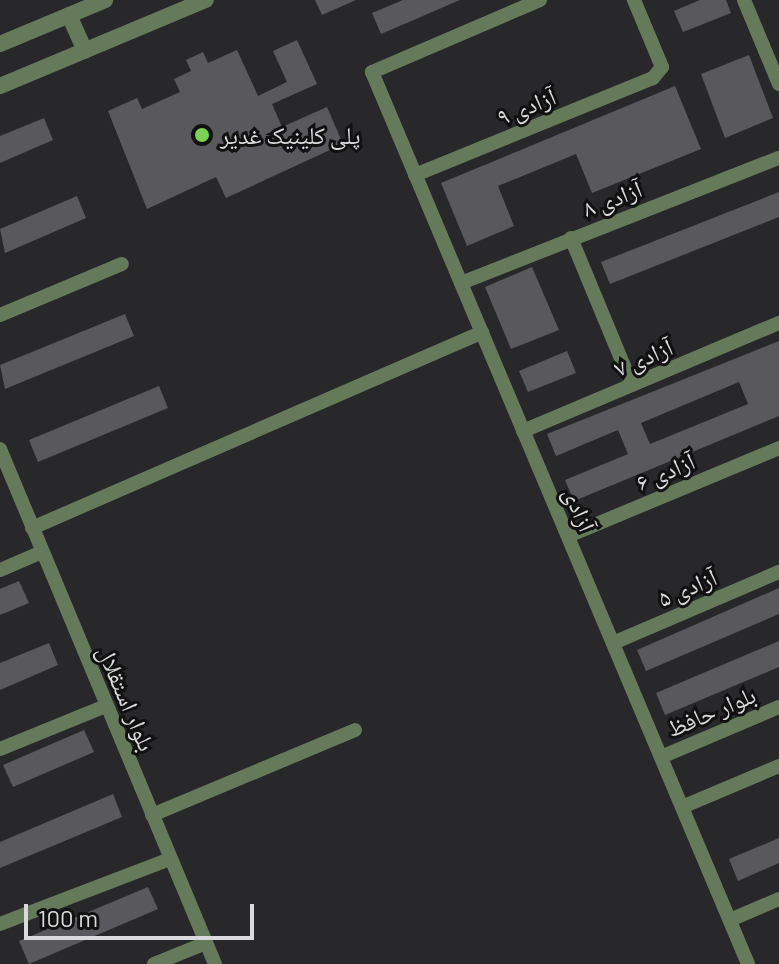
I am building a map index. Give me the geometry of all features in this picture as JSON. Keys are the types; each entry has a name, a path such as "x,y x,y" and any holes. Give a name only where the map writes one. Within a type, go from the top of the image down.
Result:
{"street":[{"path":"0,44 105,0"},
{"path":"0,86 206,0"},
{"name":"آزادی","path":"540,0 372,72 748,964"},
{"name":"آزادی ۹","path":"415,175 653,78 662,67 634,0"},
{"path":"744,0 779,84"},
{"path":"69,15 85,51"},
{"name":"آزادی ۸","path":"461,283 779,158"},
{"path":"571,238 632,385"},
{"path":"0,315 122,264"},
{"name":"آزادی ۷","path":"523,431 779,323"},
{"path":"32,528 482,332"},
{"name":"آزادی ۶","path":"568,536 779,448"},
{"name":"بلوار استقلال","path":"0,449 215,964"},
{"path":"0,570 42,552"},
{"name":"آزادی ۵","path":"613,643 779,572"},
{"path":"0,749 106,706"},
{"name":"بلوار حافظ","path":"661,757 779,707"},
{"path":"152,815 355,730"},
{"path":"682,807 779,766"},
{"path":"0,924 170,859"},
{"path":"730,920 779,899"},
{"path":"154,964 206,943"}],"building":[{"path":"315,0 356,0 322,15"},
{"path":"403,0 460,0 381,34 372,13"},
{"path":"700,0 726,0 731,13 683,32 674,11"},
{"name":"پلی کلینیک غدیر","path":"297,40 317,84 272,104 282,127 327,107 343,144 226,198 216,177 147,209 108,111 137,98 142,109 180,92 174,79 191,71 186,60 203,52 208,63 237,50 258,96 287,82 273,51"},
{"path":"749,55 773,118 725,138 701,74"},
{"path":"675,86 701,149 592,193 576,154 498,186 514,226 467,246 441,183"},
{"path":"44,118 53,140 0,163 0,136"},
{"path":"779,192 779,217 610,284 601,262"},
{"path":"77,196 86,218 5,253 0,229"},
{"path":"532,267 559,330 511,349 485,287"},
{"path":"125,314 134,336 5,389 0,365"},
{"path":"779,341 779,416 574,501 565,480 628,454 618,430 556,456 547,434","holes":["739,382 748,404 650,444 641,423"]},
{"path":"567,351 576,373 528,392 519,371"},
{"path":"159,386 168,408 38,462 29,440"},
{"path":"19,581 29,603 0,615 0,589"},
{"path":"779,588 779,614 646,671 637,650"},
{"path":"779,641 779,667 665,715 656,693"},
{"path":"49,643 58,665 0,690 0,663"},
{"path":"84,730 94,752 13,787 3,765"},
{"path":"113,794 122,817 0,868 0,842"},
{"path":"779,838 779,863 738,881 729,859"},
{"path":"148,887 158,909 29,964 19,941"}],"place":[{"name":"پلی کلینیک غدیر","path":"202,135"}]}
